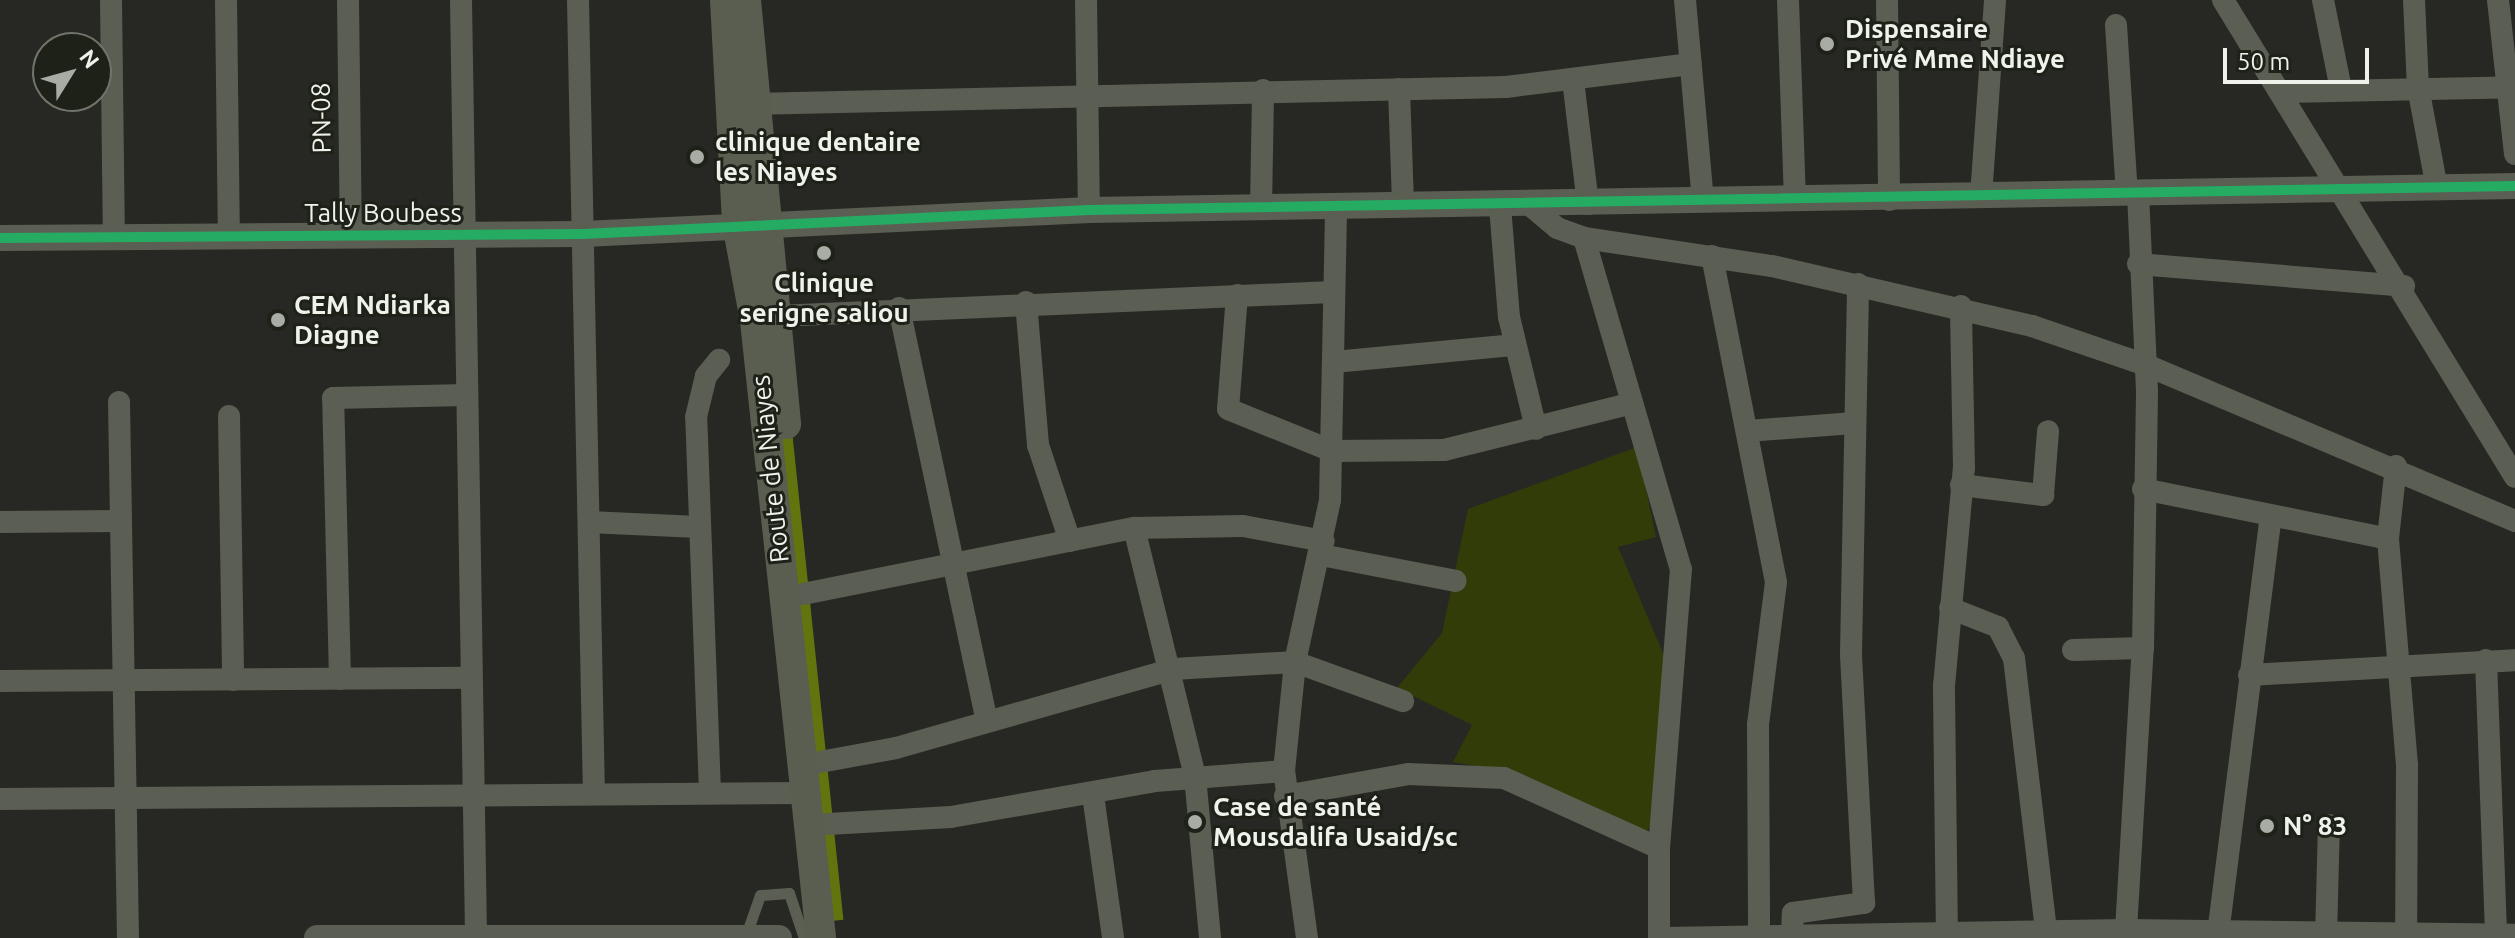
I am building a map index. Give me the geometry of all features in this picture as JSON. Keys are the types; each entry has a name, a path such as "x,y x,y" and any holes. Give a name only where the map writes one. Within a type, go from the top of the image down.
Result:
{"main road":[{"name":"Route de Niayes","path":"725,0 752,222 777,316 820,762 842,938"},
{"name":"Route de Niayes","path":"746,0 756,104 752,222 755,321 821,938"}],"street":[{"path":"111,0 114,237"},
{"path":"226,0 229,236"},
{"name":"PN-08","path":"348,0 351,236"},
{"path":"461,0 476,935"},
{"path":"578,0 594,794"},
{"path":"1086,0 1089,210"},
{"path":"1685,0 1703,200"},
{"path":"1788,0 1795,199"},
{"path":"1887,0 1889,200"},
{"path":"1981,196 1995,0"},
{"path":"2223,0 2285,92 2404,286 2515,477"},
{"path":"2323,0 2341,89"},
{"path":"2414,0 2418,87 2437,189"},
{"path":"2498,0 2512,87 2515,154"},
{"path":"2116,25 2146,365 2143,648 2126,930"},
{"path":"756,104 1087,93 1399,89 1573,80 1691,64"},
{"path":"1573,80 1588,204"},
{"path":"2285,92 2512,87"},
{"path":"1399,89 1403,206"},
{"path":"1261,208 1263,90"},
{"name":"Tally Boubess","path":"0,238 583,234 752,222 1089,210 1889,200 2515,186"},
{"path":"1500,206 1515,345 1536,429"},
{"path":"1531,206 1584,238 1712,256 1961,306 2146,365 2396,466 2515,521"},
{"path":"1307,938 1285,796 1284,771 1295,662 1322,548 1332,451 1332,292 1336,208"},
{"path":"1584,238 1681,569 1659,848 1662,938 1947,936 2126,930 2260,937 2505,934 2486,660"},
{"path":"1712,256 1776,582 1758,725 1759,936"},
{"path":"2138,264 2267,269 2404,286"},
{"path":"1792,936 1793,913 1864,903 1852,711 1858,284"},
{"path":"777,316 1026,302 1332,292"},
{"path":"1237,295 1228,409 1332,451 1430,452 1536,429 1632,403"},
{"path":"1026,302 1038,445 1070,541"},
{"path":"1947,936 1942,761 1950,608 1961,485 1961,306"},
{"path":"899,308 949,564 987,721"},
{"path":"1334,362 1515,345"},
{"path":"710,793 696,417 706,376 719,360"},
{"path":"340,679 333,398 466,395"},
{"path":"119,402 128,938"},
{"path":"229,416 233,680"},
{"path":"1747,431 1854,423"},
{"path":"1961,485 2043,495 2048,431"},
{"path":"2396,466 2388,539 2396,666 2407,765 2406,933"},
{"path":"2143,489 2388,539"},
{"path":"2218,934 2271,517"},
{"path":"0,522 120,521"},
{"path":"589,522 698,527"},
{"path":"803,594 1134,528 1243,526 1456,581"},
{"path":"1134,528 1173,669 1195,776 1210,938"},
{"path":"1950,608 1998,627 2014,658 2046,931"},
{"path":"2073,650 2143,648"},
{"path":"2249,675 2515,660"},
{"path":"820,762 987,721 1173,669 1295,662 1403,701"},
{"path":"0,681 470,678"},
{"path":"828,824 951,817 1195,776 1284,771"},
{"path":"1285,796 1408,774 1504,778 1659,848"},
{"path":"0,799 805,793"},
{"path":"1093,795 1113,938"},
{"path":"2329,825 2341,937"},
{"path":"317,938 476,935 746,935 779,938"}],"lane":[{"path":"746,935 760,895 789,893 804,938"}],"shaded area":[{"path":"783,345 843,920 808,924 747,349"},
{"path":"1637,447 1656,537 1618,547 1668,665 1660,810 1643,837 1513,772 1453,762 1472,725 1397,688 1442,633 1468,509"}],"cycle path":[{"path":"0,238 583,234 1089,210 2515,186"}],"place":[{"name":"Dispensaire Privé Mme Ndiaye","path":"1827,44"},
{"name":"clinique dentaire les Niayes","path":"697,157"},
{"name":"Clinique serigne saliou","path":"824,253"},
{"name":"CEM Ndiarka Diagne","path":"278,320"},
{"name":"Case de santé Mousdalifa Usaid/sc","path":"1195,822"},
{"name":"N° 83","path":"2267,826"}]}
